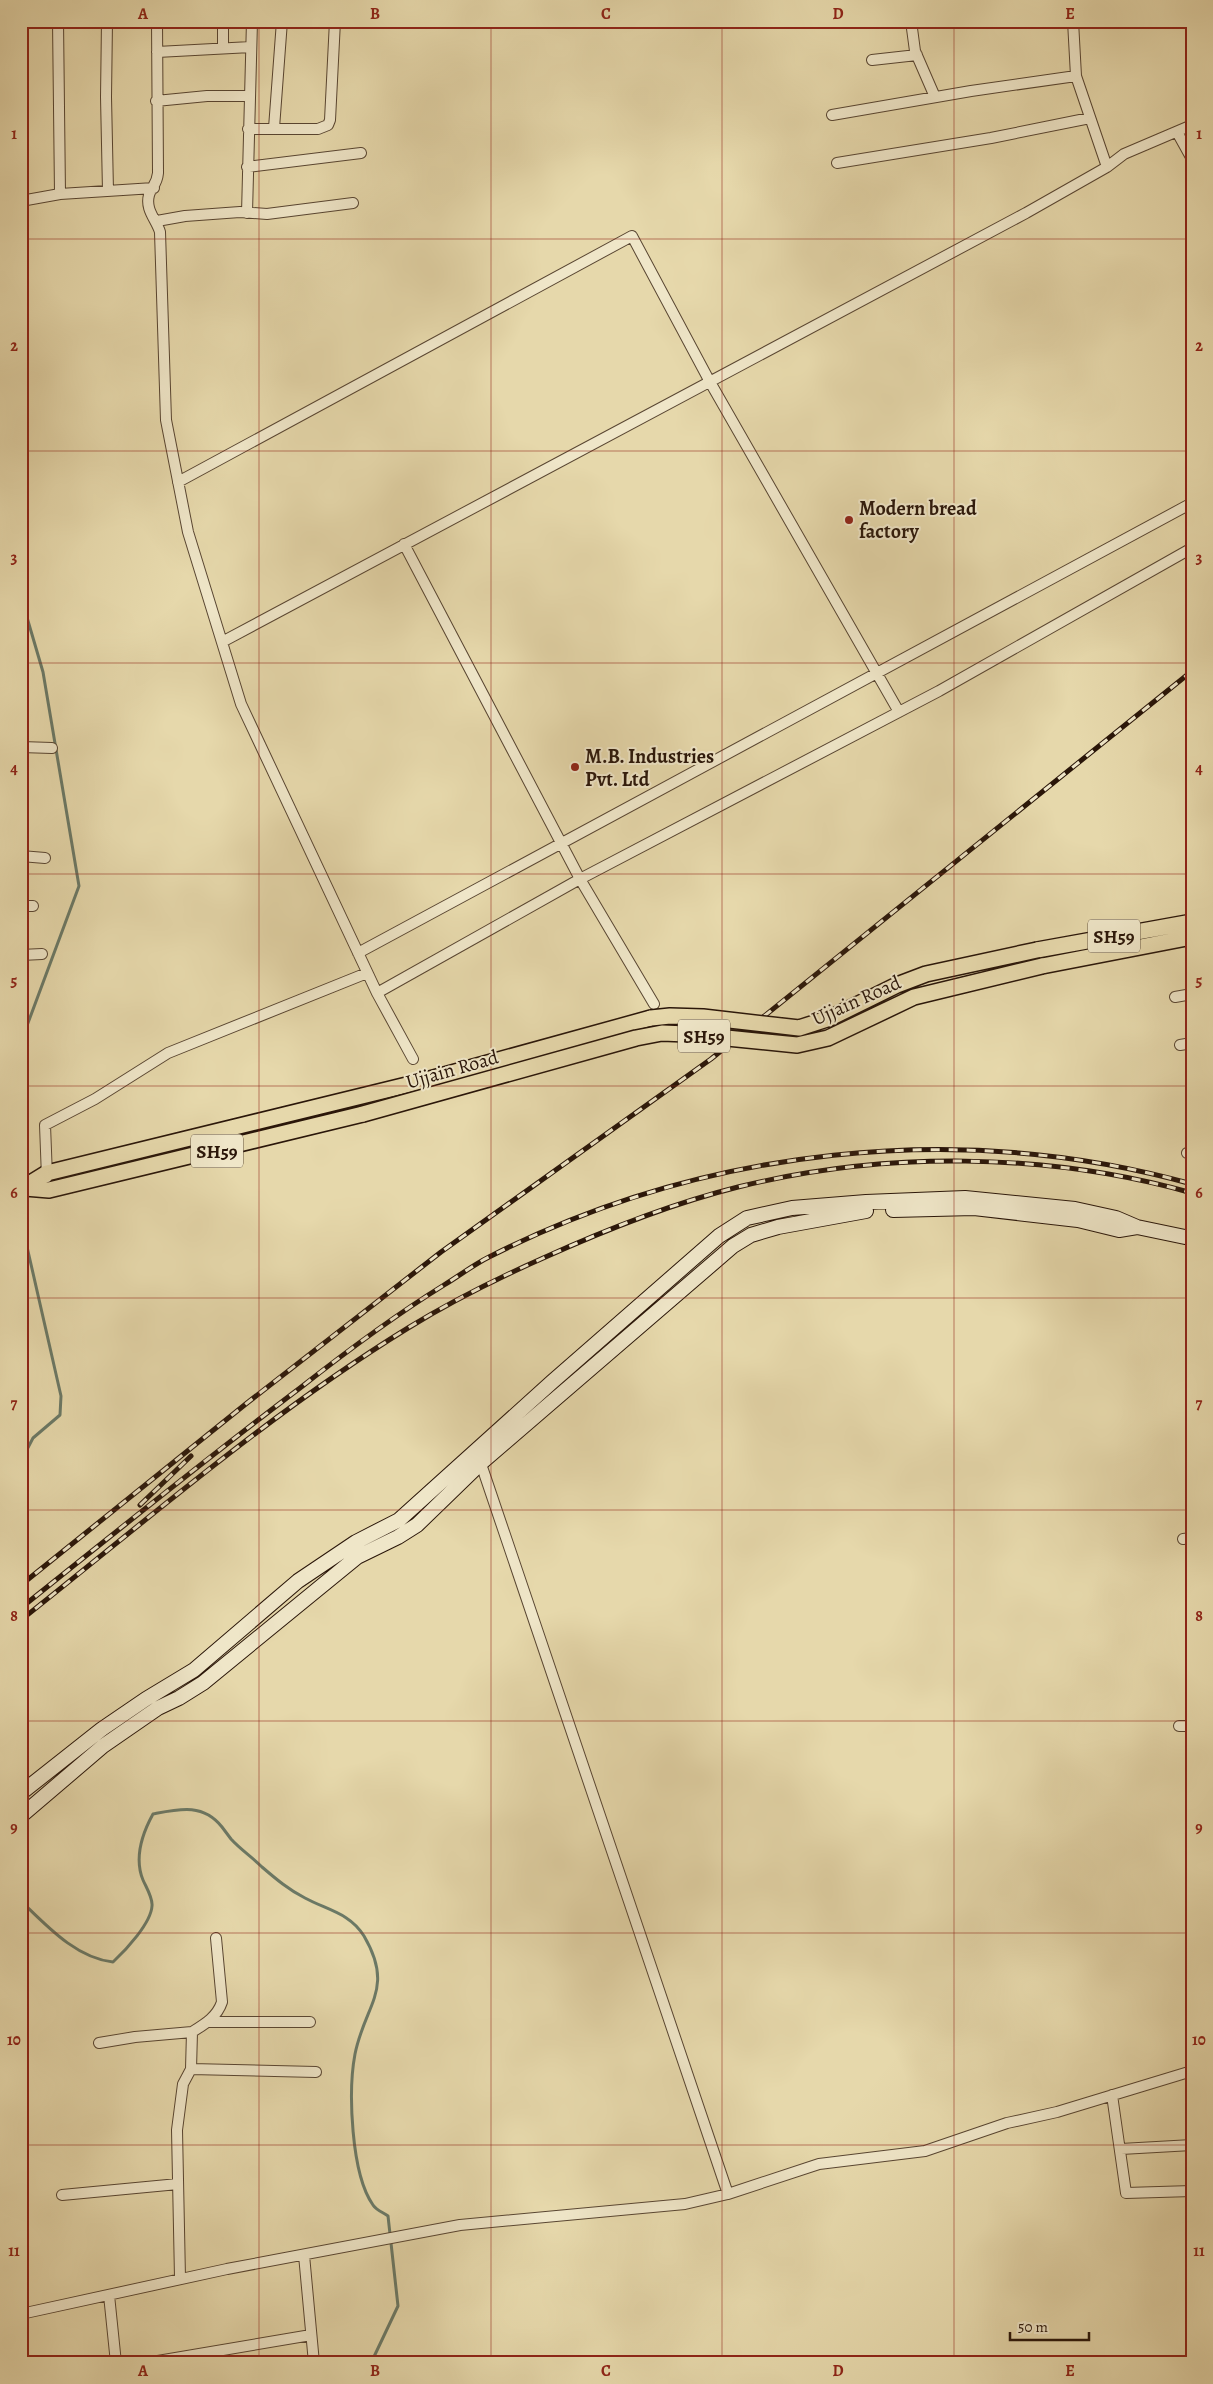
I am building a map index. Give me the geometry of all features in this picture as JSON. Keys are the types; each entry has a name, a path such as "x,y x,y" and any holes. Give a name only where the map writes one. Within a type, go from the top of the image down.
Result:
{"main road":[{"name":"SH59","path":"23,1188 47,1173 419,1082 651,1018 670,1016 703,1017 799,1028 814,1025 897,985 926,974 1037,950 1192,922"},
{"name":"Ujjain Road","path":"49,1190 363,1114 636,1038 662,1033 797,1045 828,1038 914,996 1042,966 1192,938"},
{"name":"SH59","path":"23,1188 49,1190"}],"street":[{"path":"58,21 60,194"},
{"path":"107,21 108,191"},
{"path":"157,21 156,101 158,173 154,188 149,194 149,208 150,214 157,221 160,241 166,420 188,532 240,704 367,973 413,1059"},
{"path":"223,21 223,48"},
{"path":"247,213 252,21"},
{"path":"274,128 282,21"},
{"path":"248,129 318,129 330,122 335,21"},
{"path":"911,21 917,55 936,97"},
{"path":"1073,21 1076,76 1107,167"},
{"path":"157,52 251,47"},
{"path":"872,60 917,55"},
{"path":"832,114 1076,76"},
{"path":"156,101 208,96 250,96"},
{"path":"837,164 991,138 1090,118"},
{"path":"222,642 710,382 1107,167 1124,154 1192,125"},
{"path":"1177,132 1192,159"},
{"path":"247,167 361,153"},
{"path":"21,201 60,194 154,188"},
{"path":"157,221 185,216 267,214 353,203"},
{"path":"178,482 632,236 710,382 899,712"},
{"path":"358,953 1192,503"},
{"path":"404,544 580,880 654,1004"},
{"path":"377,993 580,880 899,712 1192,548"},
{"path":"21,747 52,748"},
{"path":"21,856 45,858"},
{"path":"21,906 33,906"},
{"path":"21,955 42,954"},
{"path":"49,1190 45,1125 95,1100 168,1053 367,973"},
{"path":"1175,997 1192,994"},
{"path":"1180,1045 1192,1043"},
{"path":"21,1793 102,1729 194,1670 298,1582 356,1542 399,1520 719,1236 747,1218 792,1208 866,1202 965,1198 1074,1209 1116,1218 1137,1227 1189,1239"},
{"path":"21,1816 103,1746 158,1708 203,1683 357,1557 398,1537 417,1525 481,1463 712,1262 751,1235 778,1227 861,1211 964,1208 1078,1220 1119,1230 1137,1227"},
{"path":"476,1450 728,2194"},
{"path":"1179,1726 1192,1726"},
{"path":"99,2043 135,2036 192,2032 208,2022 220,2008 223,1995 216,1938"},
{"path":"208,2022 310,2022"},
{"path":"180,2278 177,2130 183,2084 191,2069 192,2032"},
{"path":"191,2069 316,2072"},
{"path":"21,2314 180,2278 409,2235 506,2220 685,2204 728,2194 819,2164 925,2151 1006,2124 1112,2096 1192,2071"},
{"path":"1112,2096 1126,2193 1192,2191"},
{"path":"1121,2149 1192,2145"},
{"path":"62,2195 178,2184"},
{"path":"304,2255 314,2363"},
{"path":"109,2295 116,2363"},
{"path":"146,2363 311,2335"}],"waterway":[{"path":"21,597 43,672 79,886 25,1031 21,1035"},
{"path":"21,1238 25,1238 61,1396 60,1415 33,1438 21,1461"},
{"path":"21,1901 74,1948 99,1959 113,1962 137,1936 151,1913 151,1900 140,1872 139,1855 140,1846 153,1814 190,1810 199,1811 215,1819 238,1846 288,1888 338,1913 358,1928 373,1954 377,1970 377,1983 375,1996 355,2054 352,2089 353,2132 360,2174 366,2191 374,2207 388,2216 398,2306 371,2363"}],"railway":[{"path":"21,1585 247,1403 441,1252 711,1059 1192,671"},
{"path":"21,1608 230,1442 389,1321 483,1260 571,1220 656,1190 744,1169 833,1155 924,1150 1014,1153 1104,1164 1192,1184"},
{"path":"21,1620 210,1468 307,1395 357,1361 424,1318 473,1291 565,1248 638,1218 738,1187 793,1175 850,1167 908,1162 965,1161 1023,1164 1080,1170 1137,1179 1192,1193"},
{"path":"140,1505 191,1456"}],"place":[{"name":"Modern bread factory","path":"849,520"},
{"name":"M.B. Industries Pvt. Ltd","path":"575,767"}]}
